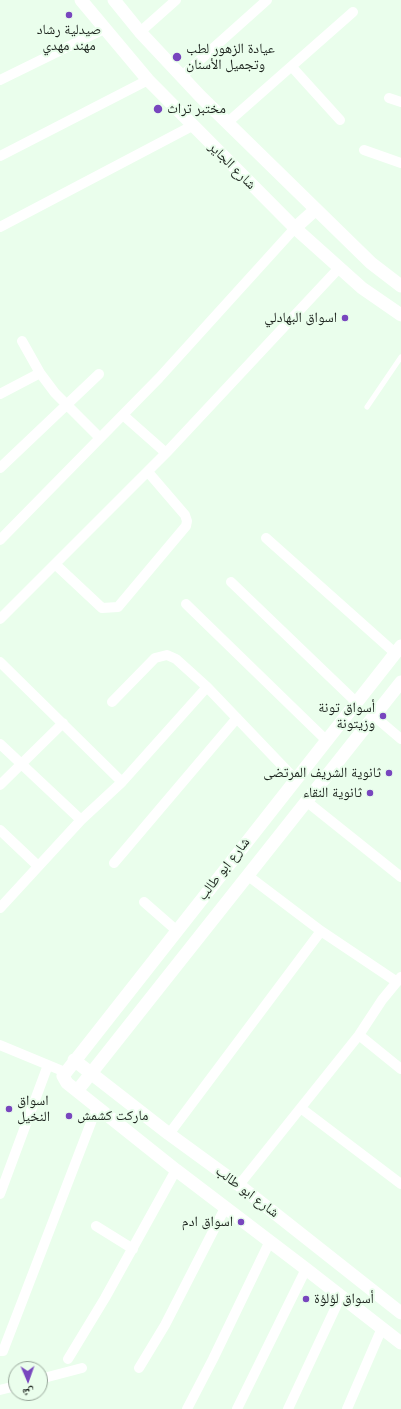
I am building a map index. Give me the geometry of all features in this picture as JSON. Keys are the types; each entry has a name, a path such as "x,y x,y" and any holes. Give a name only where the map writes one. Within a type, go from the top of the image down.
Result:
{"street":[{"name":"شارع الجاير","path":"81,0 148,80 295,228 362,288 401,315"},
{"name":"شارع الجاير","path":"114,0 140,32 227,123 372,264 401,286"},
{"path":"140,32 176,0"},
{"path":"182,76 267,0"},
{"path":"227,123 353,12"},
{"path":"0,80 104,29"},
{"path":"292,67 340,120"},
{"path":"0,156 148,80"},
{"path":"389,98 401,102"},
{"path":"0,227 192,126"},
{"path":"364,150 401,163"},
{"path":"0,540 159,378 295,228 315,210"},
{"path":"0,618 148,472 339,268"},
{"path":"22,341 40,373 55,393 100,438"},
{"path":"0,394 40,373"},
{"path":"0,468 99,374"},
{"path":"123,415 166,453"},
{"path":"55,564 102,608 118,608 186,526 187,521 185,515 148,472"},
{"path":"266,538 398,650"},
{"path":"230,582 356,702"},
{"path":"186,604 326,740"},
{"name":"شارع ابو طالب","path":"398,650 74,1060 65,1072 64,1080 176,1170 401,1343"},
{"path":"112,702 156,658 167,655 176,659 207,687 295,779"},
{"path":"0,662 122,782"},
{"name":"شارع ابو طالب","path":"77,1091 401,682"},
{"path":"0,908 81,820 122,782 207,687"},
{"path":"374,716 401,739"},
{"path":"114,863 237,718"},
{"path":"0,786 63,723"},
{"path":"0,744 81,820"},
{"path":"306,801 401,877"},
{"path":"0,830 38,866"},
{"path":"239,1185 302,1109 359,1035 382,1000 399,980 321,930 251,878"},
{"path":"144,902 176,930"},
{"path":"169,1134 321,930"},
{"path":"146,968 164,982"},
{"path":"359,1035 401,1069"},
{"path":"0,1045 65,1072"},
{"path":"74,1060 91,1074"},
{"path":"0,1194 48,1065"},
{"name":"شارع ابو طالب","path":"91,1074 239,1185 401,1313"},
{"path":"0,1351 3,1351 98,1107"},
{"path":"302,1109 401,1184"},
{"path":"68,1359 133,1249 176,1170"},
{"path":"139,1368 165,1325 225,1208"},
{"path":"96,1226 133,1249"},
{"name":"شارع ابو طالب","path":"187,1409 270,1241"},
{"path":"237,1409 306,1269"},
{"path":"288,1409 341,1296"},
{"path":"347,1409 382,1328"},
{"path":"48,1378 82,1368"}],"lane":[{"path":"367,407 401,357"}],"place":[{"name":"صيدلية رشاد مهند مهدي","path":"69,15"},
{"name":"عيادة الزهور لطب وتجميل الأسنان","path":"177,57"},
{"name":"مختبر تراث","path":"158,109"},
{"name":"اسواق البهادلي","path":"345,318"},
{"name":"أسواق تونة وزيتونة","path":"383,716"},
{"name":"ثانوية الشريف المرتضى","path":"389,773"},
{"name":"ثانوية النقاء","path":"370,793"},
{"name":"اسواق النخيل","path":"9,1109"},
{"name":"ماركت كشمش","path":"69,1116"},
{"name":"اسواق ادم","path":"241,1222"},
{"name":"أسواق لؤلؤة","path":"306,1299"}]}
